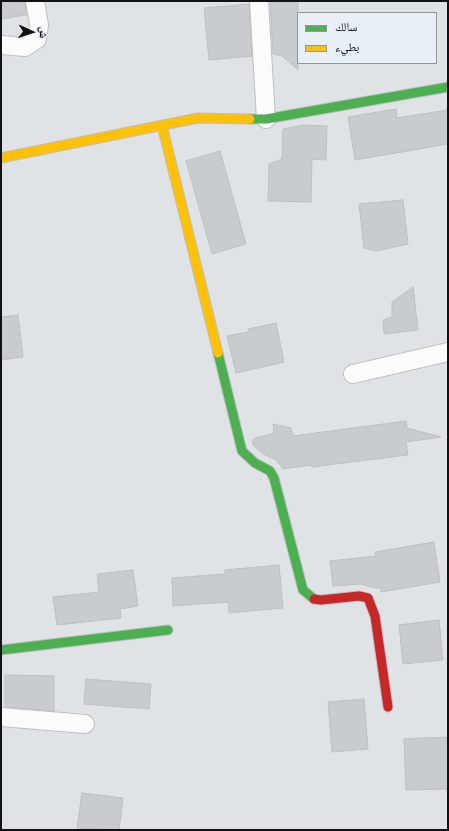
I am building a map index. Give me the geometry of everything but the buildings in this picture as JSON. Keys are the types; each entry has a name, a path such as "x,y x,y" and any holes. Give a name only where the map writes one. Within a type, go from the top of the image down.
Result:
{"street":[{"path":"1,45 25,47 37,39 39,25 35,1"},
{"path":"259,1 266,119"},
{"path":"1,158 198,118 266,119 448,87"},
{"path":"162,125 242,450 255,463 270,471 274,478 303,590 306,594 314,599 321,600 360,596 368,598 375,616 388,707"},
{"path":"353,374 448,352"},
{"path":"1,650 168,630"},
{"path":"1,718 85,724"}],"traffic: fast":[{"path":"250,119 266,119 448,87"},
{"path":"218,353 242,451 255,463 270,471 274,478 303,590 314,599"},
{"path":"1,650 168,630"}],"traffic: slow":[{"path":"1,158 198,118 250,119"},
{"path":"162,125 218,353"}],"traffic: jam":[{"path":"314,599 321,600 359,596 368,598 375,616 388,707"}]}
